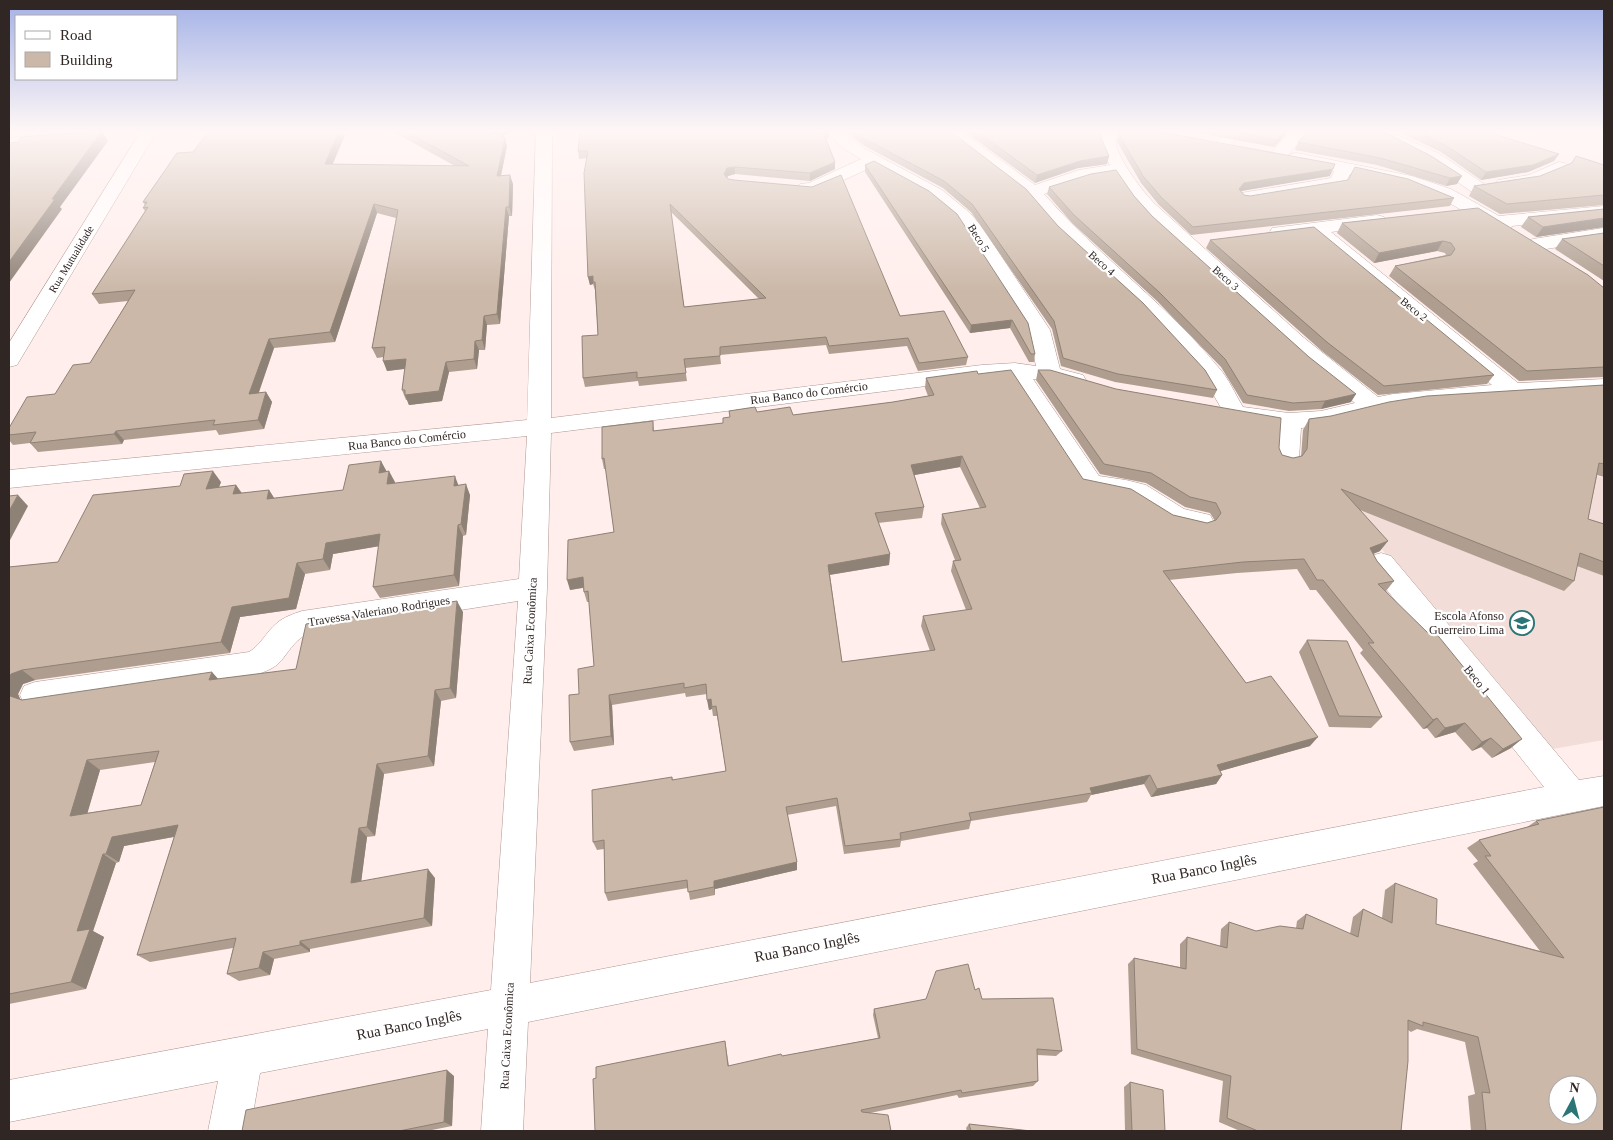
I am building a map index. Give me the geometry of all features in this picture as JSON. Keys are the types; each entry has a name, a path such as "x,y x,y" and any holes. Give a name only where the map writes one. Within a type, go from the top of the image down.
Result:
{"street":[{"name":"Rua Mutualidade","path":"9,360 116,184"},
{"name":"Rua Caixa Econômica","path":"502,1131 539,427 543,184"},
{"path":"793,186 812,188 820,184"},
{"name":"Beco 5","path":"921,184 964,215 973,227 984,247 1040,330 1049,372"},
{"name":"Beco 4","path":"1023,184 1032,191 1064,228 1149,306 1212,372 1235,413"},
{"path":"1032,191 1056,184"},
{"name":"Beco 3","path":"1130,184 1138,197 1163,225 1198,242 1276,324 1373,405"},
{"path":"1247,197 1325,184"},
{"path":"1418,184 1445,194 1475,210 1557,260"},
{"path":"1472,184 1478,188"},
{"path":"1445,194 1501,184"},
{"path":"1447,213 1475,210"},
{"path":"1497,222 1604,211"},
{"path":"1266,234 1390,220"},
{"name":"Beco 2","path":"1315,228 1379,270 1513,390"},
{"path":"1533,245 1604,234"},
{"name":"Rua Banco do Comércio","path":"9,479 539,427 982,372 1015,370 1049,372 1095,385"},
{"path":"1015,370 1090,482 1102,486 1131,490 1143,495 1171,514 1182,519 1201,522"},
{"path":"1207,408 1289,421 1321,419 1393,401 1513,390 1604,386"},
{"path":"1286,459 1289,421"},
{"name":"Beco 1","path":"1381,563 1588,794"},
{"name":"Travessa Valeriano Rodrigues","path":"35,695 252,664 263,661 290,627 302,623 532,588"},
{"name":"Rua Banco Inglês","path":"9,1101 509,1006 1588,794"},
{"path":"229,1131 243,1057"}],"shaded area":[{"name":"Escola Afonso Guerreiro Lima","path":"1475,443 1604,478 1604,740 1541,751 1347,505"}],"building":[{"path":"9,184 63,184 52,199 55,199 9,262"},
{"path":"155,184 510,184 509,207 506,207 497,314 484,316 482,340 475,341 474,359 446,362 439,391 405,395 405,390 402,390 406,359 383,361 385,347 372,348 398,210 374,204 330,332 269,339 249,394 266,392 258,420 213,425 215,420 30,443 36,432 9,435 9,428 27,397 55,394 73,365 90,363 135,290 92,294 148,207 143,208 147,202 143,202"},
{"path":"584,184 781,184 812,187 819,184 845,184 900,316 944,311 968,357 919,363 908,338 829,346 826,337 720,347 720,356 684,359 686,373 637,378 637,372 583,378 582,336 598,335 595,282 593,282 593,276 588,277","holes":["670,204 766,298 684,307"]},
{"path":"878,184 917,184 929,191 957,214 1028,323 1035,354 1031,354 1012,320 971,325"},
{"path":"948,184 1020,184 1058,226 1143,303 1205,370 1217,390 1118,374 1063,358 1054,321 972,204"},
{"path":"1058,184 1126,184 1152,216 1309,357 1356,394 1325,401 1293,403 1247,395 1225,359 1160,293 1074,215 1049,187"},
{"path":"1150,184 1243,184 1239,189 1244,195 1250,196 1322,184 1421,184 1454,198 1193,227"},
{"path":"1486,184 1604,184 1604,195 1507,204 1474,186"},
{"path":"1478,208 1588,275 1604,288 1604,367 1527,371 1395,266 1451,255 1455,249 1451,243 1443,241 1379,253 1342,223"},
{"path":"1604,209 1604,218 1543,227 1528,217"},
{"path":"1314,227 1494,375 1384,386 1328,343 1210,240"},
{"path":"1604,233 1604,266 1562,239"},
{"path":"1011,370 1083,479 1131,489 1173,515 1207,523 1216,520 1221,513 1216,503 1190,497 1151,473 1104,464 1038,370 1050,370 1116,389 1281,418 1279,448 1282,455 1293,458 1302,456 1307,449 1309,419 1427,396 1604,385 1604,464 1599,463 1588,519 1604,524 1604,562 1580,553 1574,581 1341,489 1388,541 1370,548 1377,561 1394,581 1378,584 1429,634 1435,632 1522,739 1503,749 1491,738 1482,742 1465,723 1445,728 1437,718 1433,720 1368,643 1374,643 1323,580 1317,580 1304,559 1243,562 1163,571 1246,683 1271,676 1318,737 1217,765 1222,775 1157,789 1150,775 1090,788 1092,793 969,813 971,820 900,833 901,839 845,846 837,798 786,807 797,862 714,881 714,887 688,892 687,880 605,893 604,840 593,842 592,790 672,777 672,780 726,771 716,706 712,707 711,699 707,700 706,684 684,688 684,683 609,695 611,736 570,742 569,695 579,694 578,669 594,666 588,591 584,592 583,577 567,580 568,540 614,532 604,458 602,459 602,427 653,421 653,431 723,423 723,418 730,417 729,411 755,407 757,412 790,407 793,415 893,402 934,395 926,378 977,371 978,374","holes":["962,456 986,507 942,514 961,560 953,561 972,609 923,616 935,650 842,662 828,565 890,554 875,513 924,507 911,465"]},
{"path":"381,461 379,473 389,471 387,484 455,476 454,486 466,484 461,524 458,525 454,575 373,587 380,534 326,543 323,559 297,563 289,598 232,607 221,642 22,670 11,674 9,678 9,567 58,562 93,495 180,486 184,474 213,471 206,489 236,485 233,494 269,490 267,499 343,490 349,465"},
{"path":"18,495 9,511 9,496"},
{"path":"457,601 450,688 435,690 428,756 377,764 367,827 359,828 351,883 428,869 424,918 300,941 300,945 263,952 259,968 227,974 236,938 137,955 178,825 112,837 106,854 103,854 77,931 90,929 71,982 9,994 9,692 10,696 22,700 212,672 209,680 296,669 306,624","holes":["159,751 141,805 70,816 87,760"]},
{"path":"1307,640 1347,641 1382,717 1339,716"},
{"path":"1604,807 1604,1131 1486,1131 1482,1092 1490,1093 1478,1037 1423,1022 1423,1026 1408,1020 1408,1061 1401,1131 1258,1131 1227,1118 1231,1076 1137,1049 1134,958 1186,969 1187,937 1227,948 1229,922 1256,931 1280,926 1303,929 1306,914 1358,937 1363,909 1392,923 1395,883 1437,899 1436,924 1564,958 1485,856 1491,856 1479,840 1539,824 1536,821"},
{"path":"968,964 975,990 979,988 982,999 1053,998 1062,1051 1037,1049 1038,1081 962,1093 961,1090 861,1110 862,1112 888,1115 891,1131 595,1131 593,1079 596,1078 596,1067 725,1041 728,1066 781,1054 782,1056 880,1038 874,1009 926,999 936,971"},
{"path":"447,1070 444,1122 399,1131 242,1131 246,1110"},
{"path":"1130,1082 1163,1090 1165,1131 1132,1131"},
{"path":"969,1124 1031,1131 971,1131"}],"place":[{"name":"Escola Afonso Guerreiro Lima","path":"1522,623"}]}
